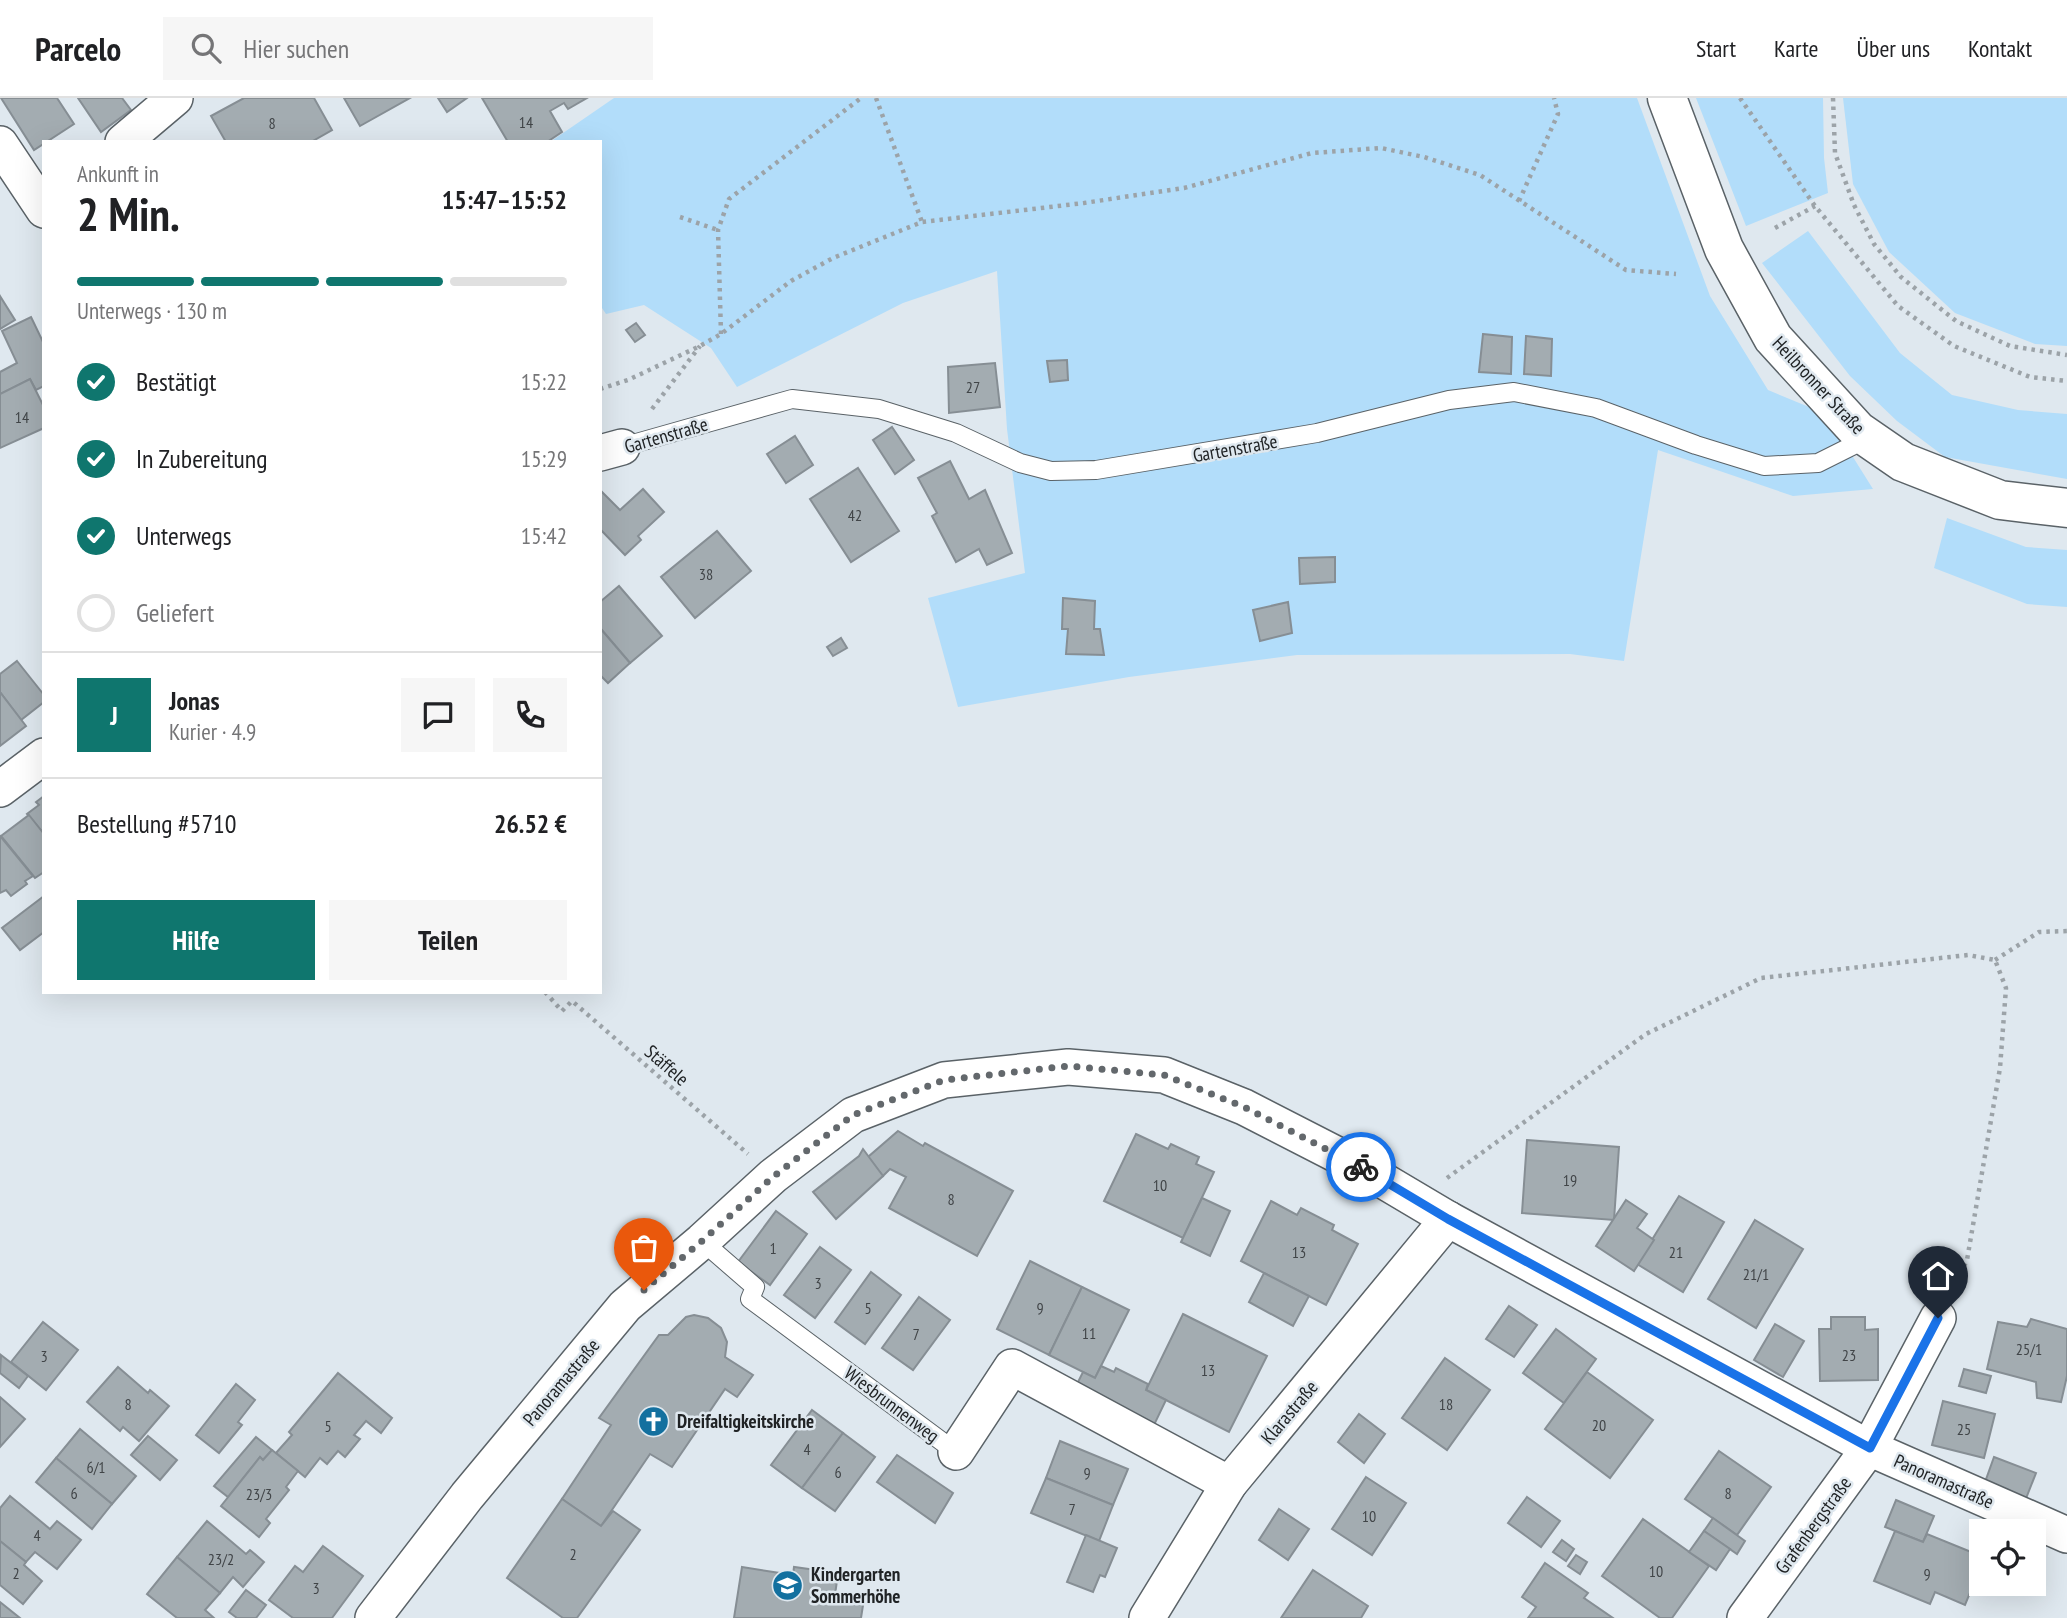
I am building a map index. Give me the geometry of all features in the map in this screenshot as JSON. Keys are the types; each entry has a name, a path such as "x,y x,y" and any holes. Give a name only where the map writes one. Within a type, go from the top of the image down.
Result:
{"main road":[{"name":"Heilbronner Straße","path":"1667,98 1724,249 1773,338 1858,431 1903,462 2000,500 2067,508"}],"street":[{"path":"125,140 175,98"},
{"path":"0,144 42,207"},
{"path":"0,789 42,758"},
{"name":"Panoramastraße","path":"373,1618 467,1496 625,1306 774,1176 853,1115 944,1080 1068,1066 1164,1075 1244,1107 1357,1165 1448,1219 1870,1448 2067,1535"},
{"name":"Klarastraße","path":"1147,1618 1229,1484 1448,1219"},
{"name":"Grafenbergstraße","path":"1745,1618 1870,1448 1938,1318"},
{"name":"Wiesbrunnenweg","path":"956,1452 1012,1367 1229,1484"}],"lane":[{"name":"Gartenstraße","path":"611,450 792,399 878,410 956,433 1020,463 1051,471 1096,470 1317,433 1449,400 1514,392 1596,408 1696,445 1764,466 1818,463 1868,438"},
{"name":"Wiesbrunnenweg","path":"702,1241 755,1287 750,1299 956,1452"}],"path":[{"path":"720,334 718,230 729,199 860,98"},
{"path":"876,98 922,222"},
{"path":"1519,201 1558,114 1554,98"},
{"path":"1740,98 1815,206 1898,306 1954,346 2030,377 2067,382"},
{"path":"1833,98 1835,153 1854,205 1874,244 1901,277 1956,321 2010,346 2067,355"},
{"path":"602,388 628,380 701,346 791,281 833,258 922,222 1184,188 1312,153 1381,148 1424,157 1480,175 1626,270 1676,274"},
{"path":"1775,228 1815,206"},
{"path":"680,217 718,230"},
{"path":"611,450 701,346"},
{"path":"1416,1200 1646,1034 1761,978 1968,955 1995,960 2039,932 2067,931"},
{"path":"1938,1318 1967,1260 2000,1068 2006,988 1995,960"},
{"name":"Stäffele","path":"547,994 562,1011 572,1001 774,1176"}],"shaded area":[{"path":"614,98 1637,98 1710,296 1768,390 1826,414 1873,489 1793,496 1658,450 1624,661 1570,654 1297,655 1129,677 958,707 928,598 1025,573 1007,429 997,271 903,303 737,387 711,348 644,305 606,314 602,308 602,140 553,140"},
{"path":"1696,98 1823,98 1824,158 1828,193 1746,226"},
{"path":"1843,98 2067,98 2067,346 2035,344 1955,313 1889,252 1853,184"},
{"path":"1808,231 1900,353 1952,395 2018,410 2067,414 2067,479 1945,457 1897,421 1850,376 1762,263"},
{"path":"1947,518 2026,547 2067,550 2067,607 2027,604 1934,568"}],"building":[{"path":"1,98 57,98 74,124 49,140 42,140 42,145 34,150"},
{"path":"78,98 122,98 131,110 101,132"},
{"path":"244,98 314,98 332,130 314,140 225,140 211,116"},
{"path":"344,98 410,98 360,126"},
{"path":"438,98 467,98 447,112"},
{"path":"482,98 587,98 568,109 564,103 550,111 562,132 550,140 507,140"},
{"path":"0,296 15,320 0,329"},
{"path":"31,317 42,340 42,387 36,390 30,379 0,394 0,372 17,363 2,331"},
{"path":"636,323 645,335 635,342 626,330"},
{"path":"1483,334 1512,337 1511,374 1479,372"},
{"path":"1526,336 1552,339 1551,376 1524,374"},
{"path":"1067,360 1068,380 1050,382 1047,361"},
{"path":"995,363 1000,407 949,413 948,367"},
{"path":"30,379 42,403 42,429 0,448 0,394"},
{"path":"892,427 914,460 895,474 873,440"},
{"path":"795,436 813,465 786,483 767,454"},
{"path":"950,461 969,499 985,490 1012,553 987,565 979,549 956,562 932,516 937,513 918,478"},
{"path":"858,468 899,531 851,562 810,499"},
{"path":"643,489 664,512 638,536 641,540 625,555 602,531 602,492 620,510"},
{"path":"717,531 751,571 695,618 661,577"},
{"path":"1335,557 1335,582 1300,584 1299,558"},
{"path":"619,586 662,636 630,663 602,630 602,600"},
{"path":"1063,598 1095,601 1094,629 1100,629 1104,655 1066,654 1068,629 1062,629"},
{"path":"1288,602 1292,633 1260,641 1253,610"},
{"path":"602,630 630,663 608,683 602,677"},
{"path":"841,638 847,648 833,656 827,647"},
{"path":"17,661 42,692 42,704 21,720 0,692 0,674"},
{"path":"0,692 26,726 0,746"},
{"path":"42,798 42,832 27,814 39,805 36,802"},
{"path":"29,815 42,831 42,873 35,878 1,836"},
{"path":"0,836 33,876 11,896 6,890 0,893"},
{"path":"42,898 42,934 20,950 2,928"},
{"path":"898,1131 1013,1191 977,1256 889,1208 906,1177 890,1169 883,1176 868,1157"},
{"path":"1136,1134 1168,1149 1171,1144 1199,1157 1196,1164 1214,1172 1183,1238 1104,1201"},
{"path":"1527,1140 1619,1147 1614,1220 1522,1213"},
{"path":"863,1149 883,1176 836,1219 813,1192 859,1156"},
{"path":"1679,1196 1724,1222 1683,1292 1637,1264"},
{"path":"1202,1198 1230,1211 1210,1256 1181,1242"},
{"path":"1626,1200 1647,1214 1637,1228 1654,1240 1634,1271 1596,1246"},
{"path":"1271,1201 1297,1215 1301,1208 1334,1225 1332,1230 1358,1244 1326,1305 1241,1261"},
{"path":"776,1211 807,1234 770,1285 738,1262"},
{"path":"1755,1220 1803,1249 1756,1328 1708,1299"},
{"path":"820,1247 851,1270 815,1318 784,1295"},
{"path":"1030,1261 1082,1287 1049,1355 997,1329"},
{"path":"871,1272 901,1295 865,1344 835,1322"},
{"path":"1264,1273 1309,1296 1293,1326 1249,1302"},
{"path":"1082,1287 1129,1310 1095,1378 1049,1355"},
{"path":"919,1297 950,1320 913,1370 882,1348"},
{"path":"1509,1306 1537,1325 1514,1357 1486,1339"},
{"path":"1183,1314 1267,1356 1229,1432 1146,1390"},
{"name":"Dreifaltigkeitskirche","path":"694,1315 708,1318 721,1328 727,1342 725,1357 753,1375 737,1397 725,1389 672,1467 650,1454 601,1526 562,1499 611,1425 599,1418 659,1335 668,1335 686,1317"},
{"path":"1831,1317 1865,1317 1865,1330 1878,1329 1878,1380 1820,1381 1819,1329 1831,1329"},
{"path":"2031,1319 2067,1329 2067,1376 2061,1402 2037,1398 2036,1382 1987,1369 1998,1322 2027,1327"},
{"path":"43,1322 78,1350 46,1390 11,1362"},
{"path":"1775,1324 1804,1341 1783,1377 1754,1360"},
{"path":"1556,1329 1596,1359 1564,1403 1523,1373"},
{"path":"1,1355 28,1376 19,1388 0,1373"},
{"path":"1445,1358 1490,1390 1447,1450 1402,1418"},
{"path":"1101,1366 1114,1372 1116,1368 1148,1384 1146,1390 1166,1400 1154,1425 1076,1386 1083,1372 1095,1378"},
{"path":"118,1367 148,1393 150,1390 169,1406 139,1441 123,1427 120,1431 87,1402"},
{"path":"1964,1369 1991,1376 1986,1393 1959,1386"},
{"path":"1587,1372 1653,1420 1610,1478 1545,1429"},
{"path":"338,1373 392,1418 381,1433 366,1421 354,1435 360,1439 345,1457 338,1451 327,1464 320,1458 305,1477 276,1453 292,1435 289,1432"},
{"path":"236,1384 255,1400 238,1422 242,1425 219,1453 196,1435"},
{"path":"0,1397 25,1419 0,1447"},
{"path":"1943,1401 1995,1414 1984,1458 1932,1445"},
{"path":"812,1410 843,1433 802,1488 771,1465"},
{"path":"1359,1414 1385,1434 1364,1463 1338,1442"},
{"path":"80,1429 136,1476 112,1504 56,1458"},
{"path":"843,1433 875,1457 835,1511 802,1488"},
{"path":"148,1436 177,1460 160,1480 131,1455"},
{"path":"256,1437 272,1450 263,1460 260,1457 228,1497 214,1486"},
{"path":"1060,1441 1128,1469 1113,1505 1046,1478"},
{"path":"272,1450 298,1471 286,1487 289,1490 266,1519 270,1523 259,1537 221,1506 260,1457 263,1460"},
{"path":"1719,1451 1771,1487 1737,1535 1685,1499"},
{"path":"897,1455 953,1493 935,1523 877,1482"},
{"path":"1994,1457 2036,1473 2025,1501 1984,1485"},
{"path":"56,1458 112,1504 92,1529 36,1482"},
{"path":"1366,1477 1406,1503 1372,1555 1332,1529"},
{"path":"1046,1478 1113,1505 1099,1541 1031,1513"},
{"path":"10,1496 50,1529 57,1521 81,1540 57,1569 35,1552 26,1562 0,1541 0,1508"},
{"path":"1527,1497 1560,1521 1541,1547 1508,1523"},
{"path":"562,1499 601,1526 613,1511 640,1530 577,1618 563,1618 507,1578"},
{"path":"1896,1500 1934,1516 1923,1542 1885,1527"},
{"path":"1279,1509 1309,1529 1288,1560 1259,1540"},
{"path":"1713,1518 1745,1541 1737,1554 1704,1531"},
{"path":"1643,1519 1709,1566 1672,1618 1660,1618 1602,1576"},
{"path":"207,1521 246,1554 250,1550 264,1562 243,1587 233,1577 220,1593 177,1557"},
{"path":"1704,1531 1730,1549 1716,1570 1689,1552"},
{"path":"1895,1531 1923,1542 1927,1534 1969,1551 1969,1595 1965,1605 1935,1592 1930,1604 1874,1581"},
{"path":"1086,1535 1117,1548 1105,1577 1100,1575 1093,1592 1067,1582"},
{"path":"1562,1540 1574,1549 1566,1561 1553,1552"},
{"path":"0,1541 26,1562 24,1565 42,1581 23,1604 0,1585"},
{"path":"323,1546 363,1576 332,1618 293,1618 269,1600 295,1566 303,1572"},
{"path":"1576,1555 1587,1562 1580,1574 1568,1566"},
{"path":"177,1557 220,1593 205,1610 214,1618 177,1618 147,1594"},
{"path":"1545,1563 1588,1593 1584,1598 1613,1618 1528,1618 1536,1607 1522,1597"},
{"name":"Kindergarten Sommerhöhe","path":"742,1567 793,1575 794,1567 838,1573 835,1595 864,1599 861,1618 734,1618"},
{"path":"1313,1570 1368,1606 1361,1618 1281,1618"},
{"path":"246,1590 266,1605 256,1618 237,1618 229,1612"},
{"path":"0,1602 20,1618 0,1618"}],"way so far":[{"path":"644,1290 774,1176 853,1115 944,1080 1068,1066 1164,1075 1244,1107 1361,1167"}],"place":[{"name":"Dreifaltigkeitskirche","path":"654,1421"},
{"name":"Kindergarten Sommerhöhe","path":"788,1585"}],"route":[{"path":"1361,1167 1448,1219 1870,1448 1938,1318"}]}
